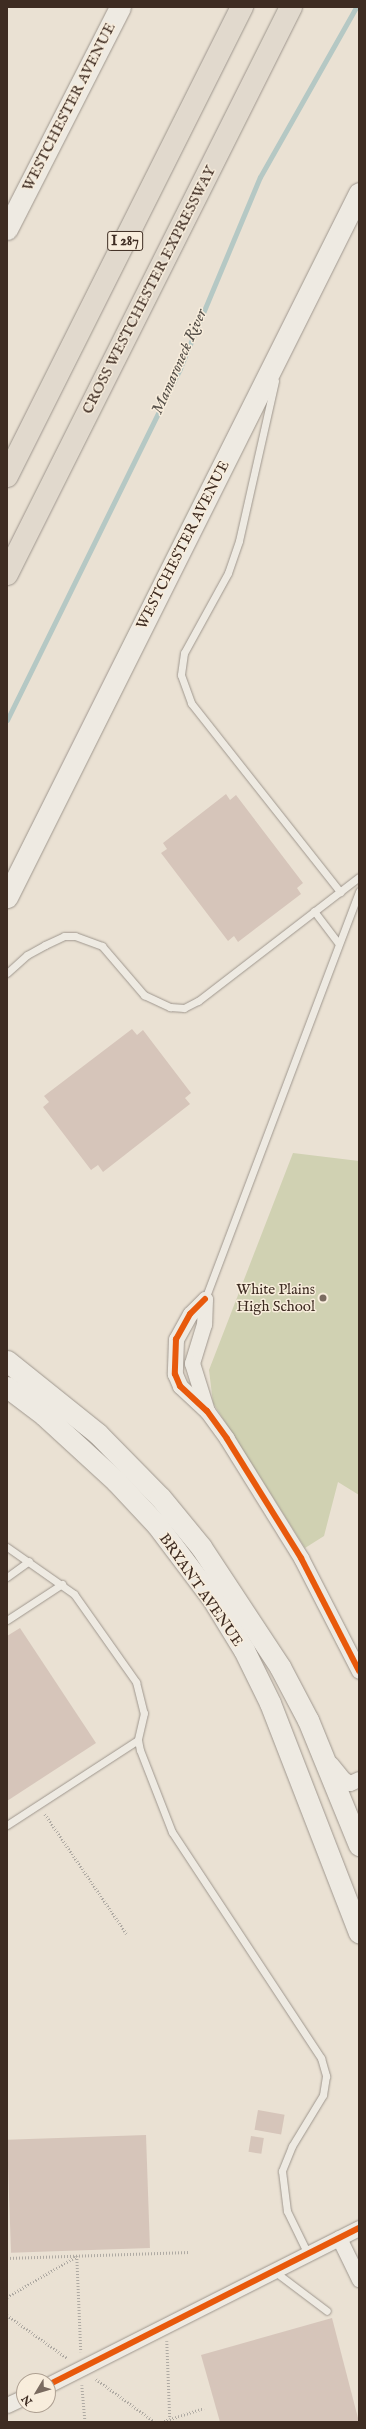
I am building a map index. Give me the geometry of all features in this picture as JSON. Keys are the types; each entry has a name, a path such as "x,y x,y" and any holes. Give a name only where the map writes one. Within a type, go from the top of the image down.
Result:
{"highway":[{"name":"I 287","path":"7,476 242,7"},
{"name":"CROSS WESTCHESTER EXPRESSWAY","path":"7,574 291,7"}],"main road":[{"name":"WESTCHESTER AVENUE","path":"7,229 120,7"},
{"name":"WESTCHESTER AVENUE","path":"7,897 359,193"},
{"name":"BRYANT AVENUE","path":"7,1361 98,1434 184,1525 233,1591 280,1667 322,1750 359,1845"},
{"name":"BRYANT AVENUE","path":"7,1387 54,1424 116,1481 157,1525 212,1598 244,1650 270,1703 359,1932"}],"street":[{"path":"205,1299 190,1314 176,1339 174,1350 175,1374 180,1386 207,1410"},
{"path":"205,1299 204,1324 192,1363 207,1410 301,1558 359,1671"},
{"path":"322,1750 343,1779 350,1783 359,1779"},
{"path":"56,2381 359,2228"},
{"path":"339,2238 359,2279"},
{"path":"7,2406 16,2401"}],"lane":[{"path":"292,325 267,406 256,474 239,541 228,573 184,653 181,675 191,703 340,892"},
{"path":"7,973 27,955 45,945 64,936 75,936 102,946 144,995 170,1007 184,1008 198,1001 359,877"},
{"path":"205,1299 359,891"},
{"path":"314,911 339,944"},
{"path":"7,1547 62,1584 84,1606 136,1682 144,1712 138,1740 176,1838 316,2048 324,2066 326,2076 323,2095 292,2146 282,2171 287,2211 308,2254"},
{"path":"7,1577 29,1562"},
{"path":"7,1620 62,1584"},
{"path":"7,1824 138,1740"},
{"path":"274,2271 328,2312"}],"path":[{"path":"38,1804 127,1934"},
{"path":"7,2258 190,2252"},
{"path":"7,2297 77,2256"},
{"path":"77,2256 81,2368 85,2422"},
{"path":"166,2326 170,2419"},
{"path":"161,2422 204,2408"}],"green space":[{"name":"White Plains High School","path":"293,1153 359,1161 359,1495 338,1482 324,1536 305,1548 213,1403 209,1370"}],"building":[{"path":"226,794 230,800 236,795 303,883 297,888 301,894 238,942 234,936 228,941 161,853 167,849 163,843"},
{"path":"132,1029 137,1035 143,1030 191,1093 185,1098 190,1104 103,1172 98,1165 91,1170 43,1107 49,1102 44,1096"},
{"path":"20,1628 96,1743 7,1801 7,1636"},
{"path":"258,2110 285,2115 281,2134 255,2130"},
{"path":"146,2135 150,2248 11,2253 7,2140"},
{"path":"251,2136 264,2138 261,2154 248,2152"},
{"path":"332,2318 359,2422 220,2422 201,2355"}],"waterway":[{"name":"Mamaroneck River","path":"7,720 180,368 260,177 356,7"}],"cycle path":[{"path":"205,1299 190,1314 176,1339 175,1374 180,1386 207,1411 227,1439 301,1558 359,1671"},
{"path":"56,2381 359,2228"}],"place":[{"name":"White Plains High School","path":"323,1298"}]}
